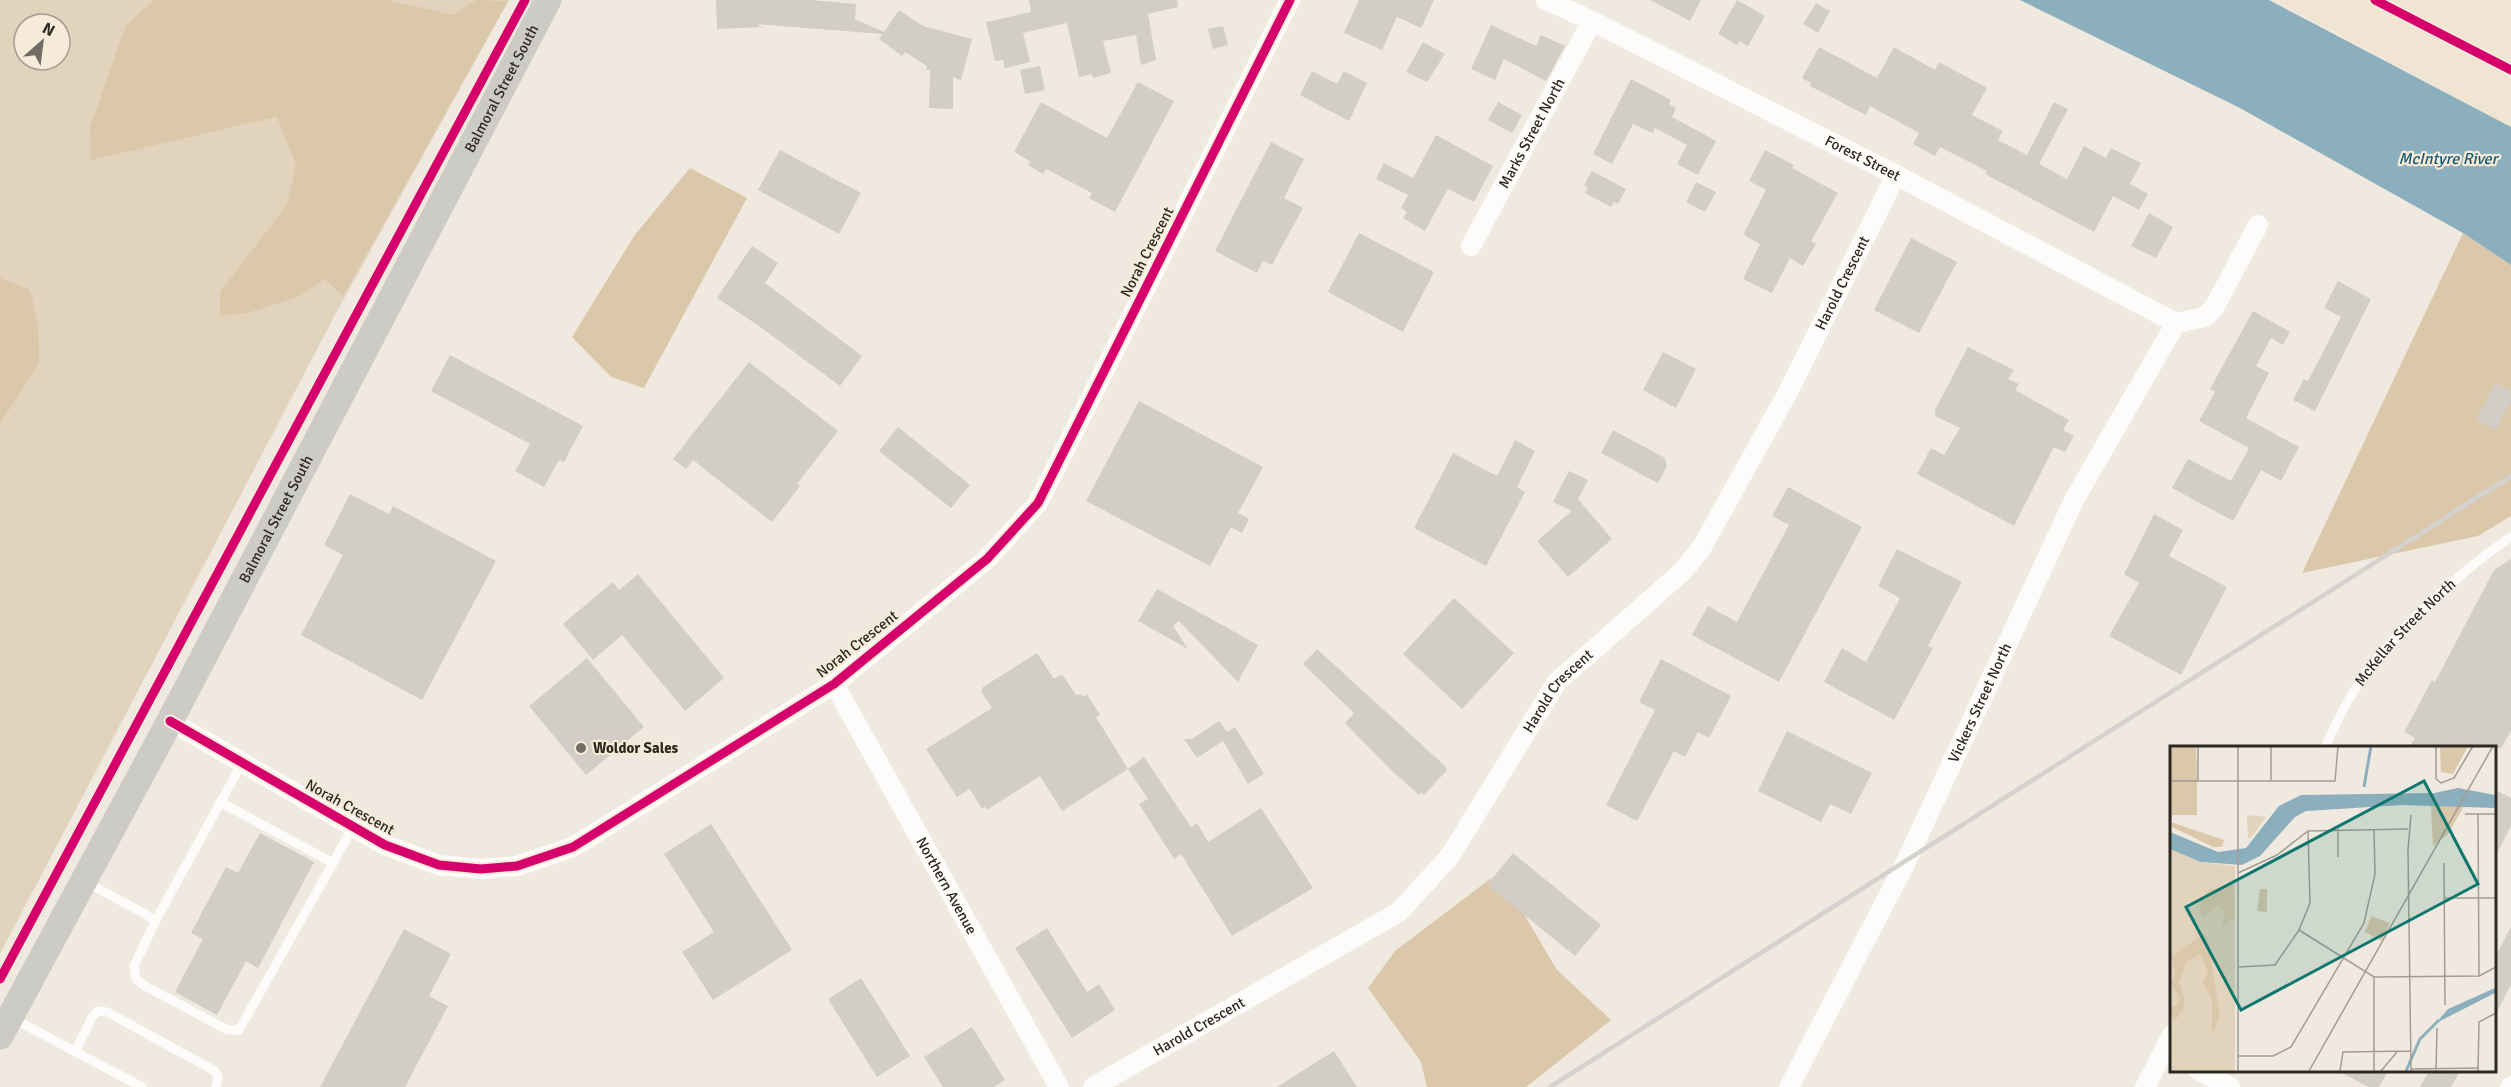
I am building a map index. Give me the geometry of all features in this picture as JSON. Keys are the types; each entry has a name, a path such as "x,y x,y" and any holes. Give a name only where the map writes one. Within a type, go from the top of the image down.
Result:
{"main road":[{"name":"Balmoral Street South","path":"5,1026 170,721 548,0"}],"street":[{"name":"Norah Crescent","path":"170,721 384,845 439,865 481,869 517,866 573,847 834,684 987,559 1038,503 1290,0"},
{"name":"Forest Street","path":"1546,0 1896,175 2176,323"},
{"name":"Marks Street North","path":"1471,246 1592,21"},
{"name":"Harold Crescent","path":"1093,1087 1399,912 1450,856 1557,682 1683,571 1702,547 1788,392 1896,175"},
{"path":"2176,323 2205,317 2210,313 2258,225"},
{"name":"Vickers Street North","path":"1789,1087 1906,861 2074,500 2176,323"},
{"name":"Northern Avenue","path":"834,684 1059,1087"},
{"path":"2145,1087 2167,1055"},
{"path":"2200,1072 2230,1087"}],"lane":[{"name":"McKellar Street North","path":"2326,746 2343,710 2376,660 2433,602 2486,554 2511,537"},
{"path":"242,763 156,920 134,966 136,979 144,986 228,1030 239,1030 353,827"},
{"path":"220,802 333,863"},
{"path":"84,881 156,920"},
{"path":"75,1051 93,1016 98,1011 107,1012 215,1071 218,1077 216,1087"},
{"path":"5,1026 75,1051 142,1087"}],"shaded area":[{"path":"0,0 509,0 335,315 0,954"},
{"path":"154,0 387,0 453,15 476,0 508,1 343,296 325,279 298,297 247,313 220,316 220,292 287,205 296,164 277,117 91,160 90,127 126,25"},
{"path":"2275,0 2511,0 2511,127"},
{"path":"690,168 747,198 644,388 611,377 572,337 634,236"},
{"path":"2463,233 2511,265 2511,516 2478,536 2302,573"},
{"path":"0,278 30,290 38,323 39,363 0,424"},
{"path":"1490,879 1507,886 1557,970 1611,1020 1526,1087 1427,1087 1421,1062 1368,988 1395,951"}],"water":[{"name":"McIntyre River","path":"2020,0 2269,0 2511,127 2511,265 2463,233 2240,108"}],"building":[{"path":"716,0 810,0 856,4 855,19 884,32 899,10 923,26 972,39 961,80 953,77 953,109 929,108 930,70 926,70 927,66 905,52 902,56 879,39 882,34 757,24 762,27 717,29"},
{"path":"1029,0 1177,0 1178,7 1148,14 1156,60 1141,65 1136,35 1103,41 1111,73 1093,78 1092,74 1079,77 1067,23 1023,33 1030,62 1005,68 1003,60 995,61 986,22 1031,12"},
{"path":"1359,0 1434,0 1421,28 1397,17 1382,50 1344,33"},
{"path":"1650,0 1701,0 1690,21"},
{"path":"1737,0 1765,16 1748,46 1739,41 1737,45 1718,34"},
{"path":"1816,3 1830,11 1818,33 1803,24"},
{"path":"1491,25 1536,46 1541,35 1565,46 1546,81 1504,59 1495,80 1471,69"},
{"path":"1223,26 1228,45 1213,49 1208,29"},
{"path":"1423,42 1445,54 1427,82 1406,72"},
{"path":"1819,47 1877,78 1894,47 1935,70 1939,62 1987,88 1972,115 2003,131 1998,140 2027,155 2054,102 2068,109 2039,164 2067,179 2084,146 2106,158 2111,148 2141,163 2130,184 2148,194 2139,210 2113,196 2094,232 1985,174 1987,171 1940,147 1935,156 1913,144 1919,133 1870,106 1866,115 1810,86 1811,83 1802,78"},
{"path":"1040,66 1045,90 1025,94 1020,70"},
{"path":"1312,71 1337,84 1344,71 1367,83 1349,121 1300,95"},
{"path":"1631,79 1671,100 1669,104 1676,108 1672,117 1716,141 1698,175 1677,164 1687,145 1655,128 1653,133 1633,124 1612,164 1593,154"},
{"path":"1138,82 1174,101 1115,212 1089,198 1092,193 1046,169 1043,174 1028,165 1030,161 1014,152 1041,102 1107,138"},
{"path":"1498,102 1522,115 1512,133 1488,120"},
{"path":"1436,135 1493,166 1474,202 1448,189 1425,231 1403,218 1407,212 1401,208 1408,195 1376,179 1384,163 1413,178"},
{"path":"1271,142 1304,159 1284,198 1303,208 1272,265 1263,261 1257,273 1215,251"},
{"path":"780,150 861,193 839,234 758,190"},
{"path":"1765,150 1794,165 1792,168 1838,193 1811,241 1816,244 1803,266 1790,258 1772,293 1743,279 1760,244 1745,236 1744,233 1766,190 1749,181"},
{"path":"1592,171 1626,189 1618,204 1614,202 1611,207 1585,193 1588,188 1584,185"},
{"path":"1696,182 1716,192 1705,212 1686,202"},
{"path":"2149,213 2173,227 2156,258 2131,246"},
{"path":"1359,233 1434,272 1403,332 1328,292"},
{"path":"1911,238 1957,262 1919,333 1874,310"},
{"path":"752,246 778,263 765,283 862,356 840,386 717,298"},
{"path":"2338,281 2371,299 2315,411 2293,400 2304,379 2308,381 2341,317 2324,308"},
{"path":"2253,311 2290,332 2283,345 2271,338 2256,366 2269,373 2246,418 2299,447 2281,481 2261,470 2233,521 2172,488 2188,459 2231,481 2249,448 2199,421 2215,392 2210,389"},
{"path":"1968,347 2014,370 2008,379 2019,384 2015,390 2069,420 2063,430 2074,436 2065,452 2054,447 2014,526 1917,474 1931,448 1944,455 1960,428 1935,416 1935,410"},
{"path":"1663,352 1696,369 1676,408 1643,390"},
{"path":"450,355 583,426 564,462 559,460 544,487 515,471 530,444 431,391"},
{"path":"749,362 838,431 797,484 800,486 772,522 693,460 686,469 673,459"},
{"path":"2495,383 2511,391 2511,401 2496,430 2476,420"},
{"path":"1139,401 1263,467 1238,513 1249,519 1242,533 1231,527 1210,566 1086,501"},
{"path":"898,427 970,485 951,508 879,451"},
{"path":"1613,430 1665,458 1667,466 1658,483 1601,453"},
{"path":"1515,440 1535,451 1517,487 1525,492 1486,566 1414,528 1453,453 1497,476"},
{"path":"1569,471 1588,480 1578,499 1612,539 1568,577 1537,541 1572,511 1553,502"},
{"path":"1788,487 1862,527 1779,682 1692,635 1708,606 1737,622 1789,525 1772,516"},
{"path":"350,494 389,514 393,506 496,561 422,700 301,635 343,555 324,545"},
{"path":"2154,514 2183,530 2169,556 2227,587 2181,675 2109,636 2139,583 2124,574"},
{"path":"1897,549 1962,582 1928,646 1933,648 1894,720 1824,682 1842,648 1866,662 1900,598 1878,586"},
{"path":"2511,559 2511,731 2501,748 2496,748 2496,746 2410,746 2415,738 2404,732 2432,680 2435,682 2494,570"},
{"path":"638,574 724,678 685,711 622,635 593,660 563,624 613,582 619,590"},
{"path":"1157,589 1258,645 1238,682 1179,621 1173,626 1188,649 1138,621"},
{"path":"1454,598 1514,653 1462,709 1403,654"},
{"path":"1317,649 1445,766 1447,770 1424,795 1421,793 1419,795 1390,769 1345,723 1354,713 1303,664"},
{"path":"1037,653 1054,679 1062,674 1076,695 1081,694 1083,697 1087,694 1100,715 1096,717 1128,769 1062,811 1040,776 987,810 985,807 982,809 970,789 957,797 926,749 992,708 981,691 983,687"},
{"path":"587,658 644,727 586,775 529,706"},
{"path":"1661,659 1731,696 1709,738 1698,732 1685,757 1674,751 1637,821 1606,805 1655,710 1639,702"},
{"path":"1219,721 1227,732 1235,727 1264,774 1248,784 1223,741 1197,758 1184,739 1192,739"},
{"path":"1787,731 1872,773 1851,814 1830,804 1821,822 1758,791"},
{"path":"1144,757 1191,827 1197,823 1208,842 1261,808 1313,888 1232,936 1181,854 1174,859 1139,804 1148,799 1128,769"},
{"path":"2496,790 2511,798 2511,826 2496,855"},
{"path":"711,824 792,950 713,1000 682,952 714,932 664,854"},
{"path":"260,833 314,862 258,968 246,961 217,1015 175,992 203,939 191,933 226,867 238,873"},
{"path":"1513,853 1601,925 1575,956 1487,885"},
{"path":"2511,927 2511,985 2496,1013 2496,955"},
{"path":"1047,928 1087,992 1099,984 1115,1010 1072,1038 1015,948"},
{"path":"404,929 451,954 429,996 448,1006 405,1087 320,1087"},
{"path":"861,978 910,1056 877,1077 828,999"},
{"path":"972,1027 1005,1080 994,1087 943,1087 924,1057"},
{"path":"1334,1051 1357,1087 1277,1087"},
{"path":"2340,1072 2387,1072 2379,1087 2369,1087"},
{"path":"2428,1072 2459,1072 2451,1087 2420,1087"}],"railway":[{"path":"1550,1087 2511,476"}],"cycle path":[{"path":"0,979 525,0"},
{"path":"170,721 385,845 439,865 481,869 517,866 573,847 834,684 987,559 1038,503 1290,0"},
{"path":"2375,0 2511,70"}],"place":[{"name":"Woldor Sales","path":"581,748"}]}
